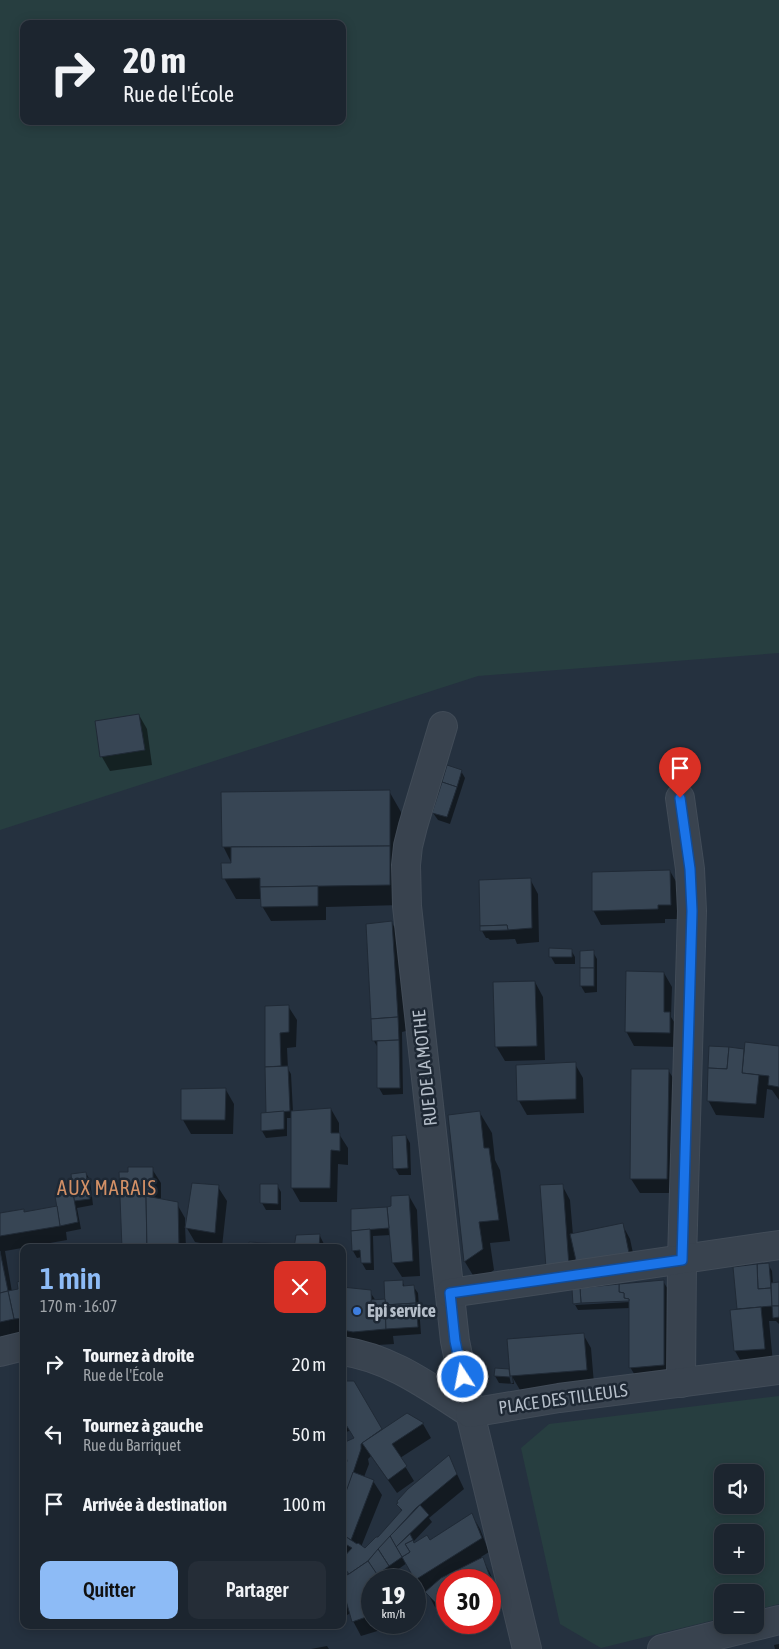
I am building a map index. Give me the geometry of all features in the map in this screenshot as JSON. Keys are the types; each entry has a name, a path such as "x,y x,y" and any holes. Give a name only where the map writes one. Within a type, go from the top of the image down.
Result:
{"street":[{"name":"RUE DE LA MOTHE","path":"443,726 412,826 406,865 408,916 455,1341 470,1413"},
{"path":"680,798 690,869 692,911 682,1260 681,1383"},
{"path":"450,1293 779,1245"},
{"path":"0,1352 20,1347"},
{"path":"346,1352 383,1360 470,1413 528,1649"},
{"name":"PLACE DES TILLEULS","path":"470,1413 559,1398 779,1370"},
{"path":"662,1649 779,1620"}],"green space":[{"path":"0,0 779,0 779,653 478,676 0,830"},
{"path":"779,1396 779,1604 764,1608 764,1584 714,1584 714,1620 601,1648 560,1624 521,1448 549,1424"}],"building":[{"path":"139,714 145,750 100,757 95,721"},
{"path":"447,765 462,770 457,787 442,782"},
{"path":"442,782 457,787 447,817 432,813"},
{"path":"390,790 390,846 222,847 221,792"},
{"path":"390,846 390,885 260,887 260,878 222,879 221,863 231,863 231,847"},
{"path":"670,870 671,905 658,905 658,909 592,911 592,872"},
{"path":"531,878 532,928 508,930 507,925 480,926 479,880"},
{"path":"318,886 318,906 261,907 260,887"},
{"path":"392,921 398,1017 371,1019 366,924"},
{"path":"507,925 508,930 480,931 480,926"},
{"path":"549,948 572,949 572,957 549,957"},
{"path":"594,950 594,968 580,968 580,951"},
{"path":"580,968 594,968 594,986 580,986"},
{"path":"626,971 664,972 664,1012 670,1012 670,1033 625,1032"},
{"path":"535,981 537,1046 495,1047 493,982"},
{"path":"289,1005 289,1032 280,1033 281,1066 265,1067 265,1006"},
{"path":"398,1017 399,1040 372,1041 371,1019"},
{"path":"399,1040 400,1088 377,1088 377,1041"},
{"path":"745,1042 779,1046 779,1087 768,1085 769,1076 742,1073"},
{"path":"709,1046 729,1047 727,1069 708,1068"},
{"path":"729,1047 744,1049 742,1073 759,1075 756,1104 707,1101 708,1068 727,1069"},
{"path":"576,1062 576,1099 517,1101 516,1065"},
{"path":"288,1066 290,1111 266,1113 265,1067"},
{"path":"631,1069 669,1069 667,1179 630,1179"},
{"path":"226,1088 225,1120 181,1120 181,1089"},
{"path":"331,1108 331,1133 340,1133 340,1151 331,1150 330,1188 291,1188 291,1111"},
{"path":"284,1111 284,1129 261,1131 261,1113"},
{"path":"480,1111 484,1148 489,1148 499,1220 479,1222 483,1249 464,1262 448,1115"},
{"path":"406,1135 408,1168 393,1169 392,1136"},
{"path":"128,1167 153,1167 153,1198 146,1196 147,1244 122,1244 119,1172 128,1172"},
{"path":"86,1172 90,1199 74,1201 71,1174"},
{"path":"192,1183 219,1185 215,1233 185,1228"},
{"path":"260,1184 278,1184 278,1204 260,1203"},
{"path":"563,1184 569,1266 546,1268 540,1185"},
{"path":"73,1193 78,1222 60,1226 55,1196"},
{"path":"409,1195 413,1261 392,1263 387,1207 391,1206 391,1196"},
{"path":"146,1196 178,1202 179,1244 147,1244"},
{"path":"57,1206 60,1226 0,1236 0,1213 24,1209 24,1212"},
{"path":"387,1207 389,1228 351,1231 351,1209"},
{"path":"623,1223 629,1253 577,1265 570,1234"},
{"path":"370,1229 371,1263 361,1263 360,1250 352,1251 351,1231"},
{"path":"320,1234 319,1244 295,1244 296,1235"},
{"path":"249,1242 279,1244 249,1244"},
{"path":"0,1251 8,1291 0,1293"},
{"path":"769,1263 771,1288 758,1289 757,1264"},
{"path":"757,1264 758,1289 771,1288 772,1306 737,1309 733,1267"},
{"path":"403,1280 403,1286 414,1285 416,1303 385,1305 384,1281"},
{"path":"664,1280 664,1365 629,1368 629,1299 624,1298 624,1293 619,1292 619,1284"},
{"path":"20,1281 20,1318 14,1319 8,1291 18,1289 17,1282"},
{"path":"779,1282 779,1306 772,1306 771,1283"},
{"path":"619,1284 619,1292 624,1293 624,1298 629,1299 629,1301 581,1303 580,1288"},
{"path":"346,1287 371,1290 372,1313 386,1312 386,1329 353,1332 346,1331"},
{"path":"580,1288 581,1303 573,1304 572,1289"},
{"path":"8,1291 14,1319 0,1322 0,1293"},
{"path":"385,1299 386,1312 372,1313 371,1300"},
{"path":"416,1303 418,1327 386,1329 385,1305"},
{"path":"772,1306 779,1306 779,1317 773,1318"},
{"path":"761,1307 765,1349 734,1351 730,1310"},
{"path":"584,1333 587,1370 510,1376 507,1339"},
{"path":"495,1368 509,1369 510,1377 494,1376"},
{"path":"346,1381 354,1381 382,1429 361,1444 347,1491 346,1442 354,1438 346,1425"},
{"path":"407,1413 424,1423 392,1444 407,1466 388,1480 362,1443"},
{"path":"449,1455 457,1474 416,1508 368,1561 349,1574 346,1570 346,1555 352,1548 346,1544 346,1537 365,1548 378,1537 402,1510 396,1504 408,1489"},
{"path":"353,1472 374,1480 351,1540 346,1537 346,1492"},
{"path":"420,1505 429,1515 396,1547 390,1536"},
{"path":"472,1513 482,1538 426,1573 426,1569 409,1569 402,1557 410,1552 405,1544 413,1540 414,1543 427,1535 430,1540"},
{"path":"410,1534 413,1540 405,1544 410,1552 402,1557 396,1547"},
{"path":"390,1536 402,1557 389,1566 378,1549"},
{"path":"378,1549 389,1566 385,1569 373,1569 368,1561"},
{"path":"483,1557 487,1569 459,1569"},
{"path":"368,1561 373,1569 361,1569 361,1619 352,1622 346,1601 346,1575"},
{"path":"436,1582 436,1603 426,1593"}],"place":[{"name":"Epi service","path":"357,1311"}],"district":[{"name":"AUX MARAIS","path":"107,1188"}],"route":[{"path":"463,1377 455,1341 450,1293 682,1260 692,911 690,869 680,798"}]}
